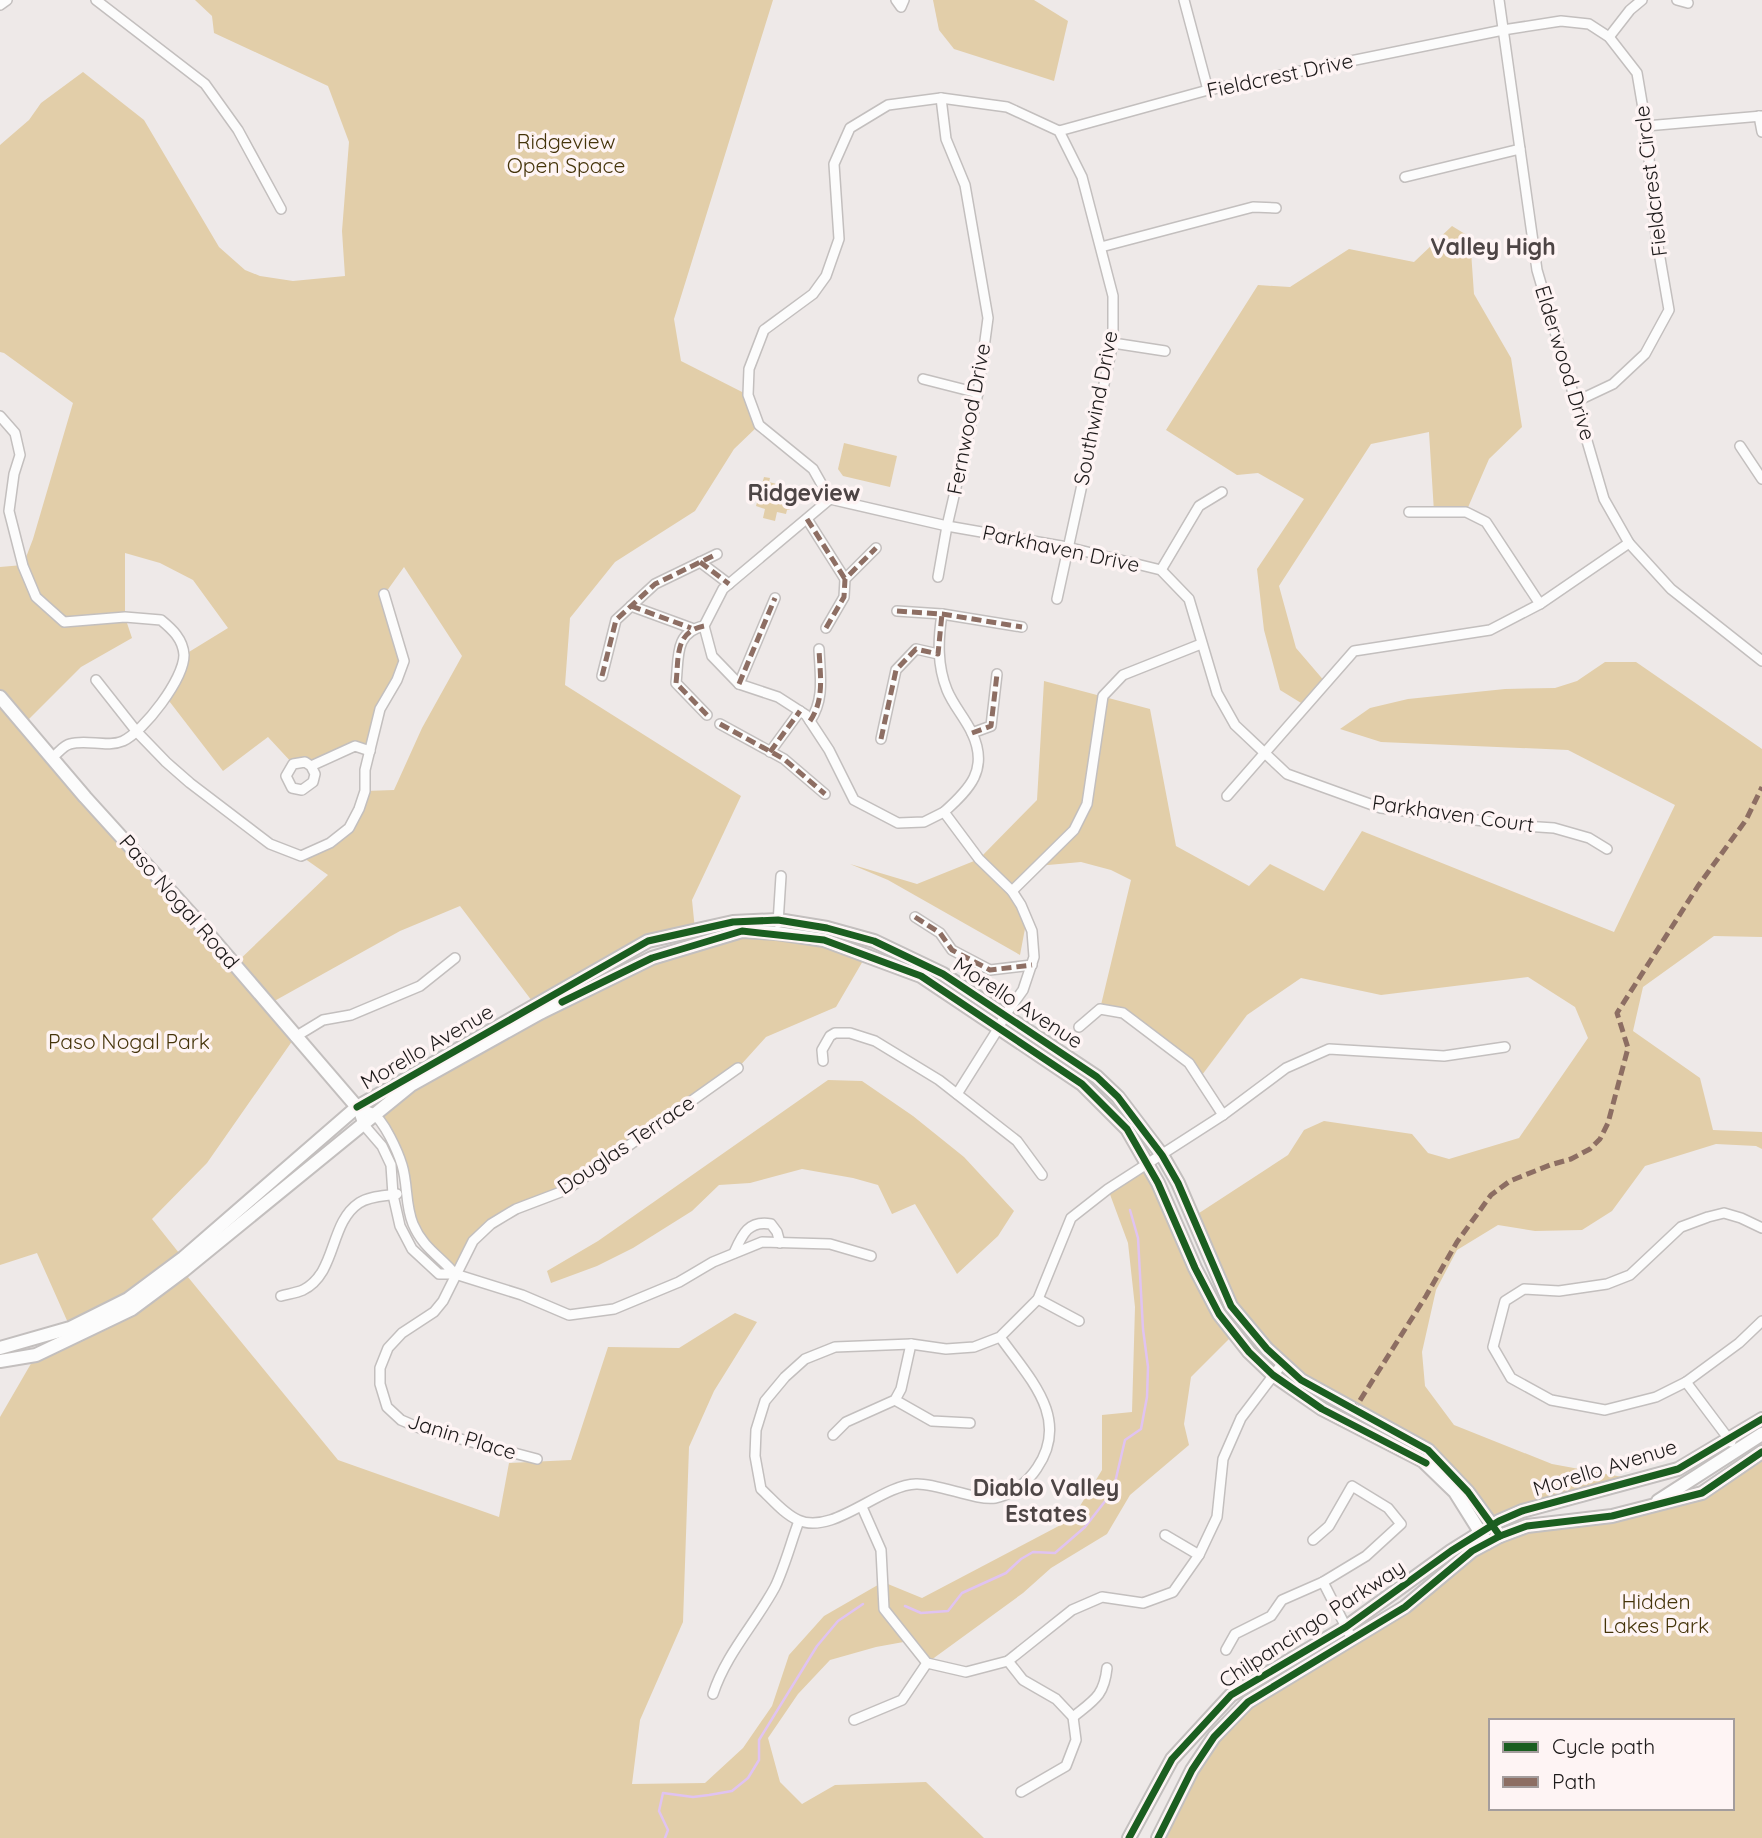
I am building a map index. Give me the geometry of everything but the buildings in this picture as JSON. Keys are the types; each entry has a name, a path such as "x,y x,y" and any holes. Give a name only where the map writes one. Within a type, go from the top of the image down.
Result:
{"street":[{"path":"0,5 7,0"},
{"path":"96,0 205,84 237,130 281,209"},
{"path":"896,0 901,7 904,0"},
{"path":"1184,0 1208,90"},
{"name":"Elderwood Drive","path":"1499,0 1537,270 1604,499 1629,543 1671,589 1762,661"},
{"path":"1609,37 1630,10 1642,0"},
{"path":"1677,0 1688,3"},
{"name":"Fieldcrest Circle","path":"1503,30 1562,21 1589,24 1609,37 1637,73 1646,126 1656,234 1669,310 1645,354 1613,384 1577,401"},
{"name":"Fieldcrest Drive","path":"1059,131 1208,90 1503,30"},
{"path":"942,614 938,654 947,691 972,733 980,758 968,790 944,812 924,822 898,823 854,800 829,750 800,711 778,697 739,684 712,656 704,625 723,589 830,499 813,469 759,425 748,395 749,369 764,330 813,295 826,276 839,239 834,164 850,128 888,105 941,98 1007,107 1059,131"},
{"name":"Fernwood Drive","path":"939,577 947,526 978,393 988,318 965,185 946,139 941,98"},
{"path":"1646,126 1760,116 1762,132"},
{"name":"Southwind Drive","path":"1057,599 1113,343 1114,296 1082,177 1059,131"},
{"path":"1405,177 1520,149"},
{"path":"1101,247 1253,207 1276,208"},
{"path":"1113,343 1165,351"},
{"path":"923,379 978,393"},
{"path":"0,416 15,433 18,444 20,455 14,474 9,511 23,566 36,597 64,622 125,617 162,620 178,636 184,655 166,697 137,732 122,742 69,744 53,757"},
{"path":"1740,446 1762,479"},
{"path":"1161,570 1199,506 1222,492"},
{"name":"Parkhaven Drive","path":"830,499 947,526 1067,547 1161,570 1189,599 1217,693 1234,725 1265,755"},
{"path":"1409,512 1466,512 1486,522 1540,604"},
{"path":"807,519 845,579 844,597 826,628"},
{"path":"1227,796 1354,651 1490,630 1540,604 1629,543"},
{"path":"845,579 876,548"},
{"path":"602,676 616,620 655,584 717,554"},
{"path":"700,562 729,584"},
{"path":"96,680 137,732 190,783 270,844 301,856 330,843 349,828 365,791 365,770 380,709 397,680 404,661 383,594"},
{"path":"739,684 775,597"},
{"path":"631,606 691,628 704,625"},
{"path":"897,611 942,614 1021,627"},
{"path":"691,628 681,639 676,683 707,715"},
{"path":"1012,891 1073,830 1087,803 1103,696 1123,675 1201,644"},
{"path":"810,721 818,709 821,689 819,649"},
{"path":"881,739 896,670 916,649 938,654"},
{"path":"972,733 991,726 997,674"},
{"name":"Paso Nogal Road","path":"0,697 357,1107"},
{"path":"770,752 800,711"},
{"path":"720,724 784,759 825,794"},
{"path":"311,766 355,746 370,751"},
{"name":"Parkhaven Court","path":"1265,755 1287,774 1381,808 1554,828 1589,838 1607,849"},
{"path":"944,812 979,859 1012,891 1021,905 1032,931 1034,957 1023,990 1004,1015 957,1094"},
{"path":"778,927 781,876"},
{"path":"915,917 940,933 952,950 990,970 1032,965"},
{"name":"Morello Avenue","path":"0,1348 70,1328 128,1299 183,1258 357,1107 648,942 733,922 778,927 827,928 874,941 943,974 1097,1077 1118,1097 1162,1155 1178,1183 1231,1306 1278,1370"},
{"name":"Morello Avenue","path":"0,1361 36,1355 132,1309 411,1085 540,1013 652,958 742,931 778,927 824,940 920,976 1082,1084 1127,1129 1148,1164 1219,1314 1249,1352 1428,1450 1468,1492 1490,1534"},
{"path":"295,1037 323,1020 351,1015 419,986 455,958"},
{"path":"1079,1027 1100,1009 1123,1013 1189,1063 1223,1115"},
{"path":"822,1061 822,1050 830,1036 835,1033 850,1032 875,1041 957,1094 1017,1141 1042,1175"},
{"path":"1000,1337 1038,1391 1047,1409 1051,1435 1046,1455 1033,1475 1017,1488 993,1498 918,1483 893,1488 862,1507 832,1520 799,1521 761,1489 755,1456 756,1430 765,1401 805,1359 835,1347 911,1344 946,1349 974,1347 1000,1337 1038,1298 1071,1218 1108,1189 1223,1115 1286,1068 1329,1049 1444,1056 1505,1047"},
{"name":"Douglas Terrace","path":"455,1275 473,1241 491,1224 516,1209 566,1190 738,1068"},
{"path":"357,1107 374,1114 390,1136 402,1166 405,1193 413,1223 424,1245 447,1264 455,1275"},
{"path":"357,1107 363,1124 383,1146 391,1164 393,1195 400,1226 412,1249 439,1273 455,1275 522,1296 569,1315 614,1309 679,1282 713,1262 762,1242 830,1244 870,1256"},
{"path":"281,1296 302,1290 315,1281 324,1268 344,1220 358,1203 369,1198 405,1193"},
{"path":"1762,1228 1724,1213 1708,1217 1681,1227 1630,1275 1607,1284 1559,1291 1524,1289 1505,1301 1493,1347 1511,1378 1551,1400 1605,1410 1656,1397 1686,1382 1739,1343 1762,1321"},
{"path":"734,1253 744,1230 754,1224 771,1224 780,1243"},
{"name":"Janin Place","path":"455,1275 443,1301 434,1312 402,1333 388,1348 380,1368 380,1384 387,1407 401,1420 422,1429 537,1459"},
{"path":"1038,1298 1079,1321"},
{"path":"833,1435 846,1422 895,1400 901,1389 911,1344"},
{"path":"862,1507 881,1550 884,1609 927,1663 966,1672 1008,1661 1072,1610 1102,1597 1143,1603 1173,1592 1199,1555 1217,1517 1223,1459 1241,1418 1278,1370"},
{"path":"1686,1382 1732,1444"},
{"path":"895,1400 932,1421 970,1423"},
{"name":"Morello Avenue","path":"1642,1509 1717,1464 1732,1444 1762,1419"},
{"name":"Morello Avenue","path":"1490,1534 1522,1511 1678,1469 1732,1444 1762,1434"},
{"name":"Morello Avenue","path":"1451,1551 1490,1534 1527,1526 1612,1516 1702,1493 1762,1452"},
{"path":"1226,1650 1235,1634 1271,1616 1282,1600 1323,1582 1366,1556 1401,1524 1388,1508 1352,1486 1329,1526 1313,1539"},
{"path":"713,1695 726,1661 747,1633 775,1586 799,1521"},
{"name":"Chilpancingo Parkway","path":"1158,1838 1192,1770 1214,1737 1248,1702 1405,1607 1490,1534"},
{"path":"1166,1535 1199,1555"},
{"name":"Chilpancingo Parkway","path":"1129,1838 1172,1759 1231,1695 1346,1626 1451,1551"},
{"path":"1323,1582 1352,1639"},
{"path":"1008,1661 1023,1681 1056,1699 1073,1717 1076,1740 1066,1766 1021,1792"},
{"path":"854,1720 902,1700 927,1663"},
{"path":"1073,1717 1095,1700 1105,1686 1107,1668"}],"green space":[{"path":"195,0 773,0 674,319 681,361 748,395 759,425 734,449 695,511 615,562 570,618 565,685 741,796 692,900 695,930 648,941 535,1005 460,906 400,931 269,1004 295,1037 207,1163 152,1219 183,1258 128,1299 69,1325 37,1253 0,1265 0,567 23,565 73,403 0,352 0,145 29,120 41,103 83,72 144,120 219,247 245,270 260,276 293,281 345,276 342,231 349,142 328,86 214,33 212,16","holes":["125,553 160,563 193,580 228,628 184,655 166,697 223,771 268,737 293,764 321,761 354,746 370,751 380,709 404,661 384,595 404,567 462,656 422,728 394,790 365,791 349,828 301,856 328,875 234,965 23,725 81,667 132,638 125,617"]},
{"path":"933,0 1034,0 1068,21 1054,81 954,49 939,30"},
{"path":"1452,226 1470,237 1474,294 1511,358 1522,427 1489,459 1466,512 1434,512 1429,432 1371,444 1279,586 1296,648 1326,683 1306,706 1280,690 1264,630 1257,569 1304,499 1258,473 1237,475 1166,430 1258,285 1290,287 1349,249 1414,262"},
{"path":"844,443 897,456 890,487 843,476 838,469"},
{"path":"764,477 770,478 769,482 792,488 790,510 787,510 786,514 777,512 775,521 763,518 765,509 756,506"},
{"path":"1605,662 1636,662 1762,749 1762,937 1714,936 1643,987 1633,1031 1700,1078 1713,1130 1762,1132 1762,1149 1756,1146 1716,1144 1645,1166 1612,1211 1582,1230 1535,1231 1498,1225 1457,1250 1436,1290 1422,1352 1425,1386 1454,1425 1552,1464 1639,1480 1493,1525 1428,1450 1301,1380 1231,1306 1193,1217 1288,1155 1304,1130 1324,1121 1412,1134 1428,1153 1449,1159 1519,1138 1588,1038 1575,1007 1528,977 1381,995 1301,978 1247,1015 1199,1079 1188,1063 1123,1013 1100,1009 1131,880 1111,870 1081,862 1037,866 1012,891 1027,918 1020,955 888,880 850,864 917,884 979,859 1037,800 1044,681 1150,709 1176,846 1249,886 1270,864 1324,891 1362,831 1614,932 1675,805 1568,750 1381,742 1340,729 1370,708 1408,699 1505,689 1555,688 1577,681"},
{"path":"742,931 777,933 867,954 836,1007 766,1037 738,1068 566,1190 516,1209 473,1241 455,1274 413,1223 403,1166 374,1114 411,1085 652,958"},
{"path":"828,1080 862,1081 913,1116 964,1157 1014,1211 998,1236 957,1274 915,1204 892,1214 878,1185 802,1169 750,1183 719,1185 692,1211 633,1248 597,1266 551,1283 547,1271 598,1241"},
{"path":"1148,1164 1235,1333 1191,1377 1184,1424 1189,1445 1130,1495 1107,1534 1051,1568 1023,1593 927,1663 909,1641 830,1660 798,1694 768,1738 780,1782 802,1804 835,1785 926,1782 984,1838 0,1838 0,1417 36,1355 183,1271 338,1460 499,1517 509,1463 571,1460 608,1347 679,1348 735,1313 757,1322 714,1391 689,1447 683,1622 640,1720 632,1784 705,1783 743,1748 772,1706 789,1655 824,1616 883,1582 922,1598 1072,1519 1102,1470 1102,1415 1132,1412 1135,1307 1128,1243 1108,1189"},
{"name":"Hidden Lakes Park","path":"1762,1452 1762,1838 1158,1838 1192,1770 1248,1702 1347,1642 1500,1536 1702,1493"}],"waterway":[{"path":"905,1606 921,1613 948,1611 962,1593 1006,1573 1033,1552 1055,1553 1085,1527 1113,1491 1125,1440 1141,1429 1147,1397 1148,1367 1138,1238 1130,1210"},
{"path":"665,1838 668,1830 659,1811 663,1793 693,1797 732,1791 748,1778 759,1760 759,1740 817,1646 838,1621 863,1604"}],"marked path":[{"path":"807,519 845,579"},
{"path":"826,628 844,597 845,579 876,548"},
{"path":"602,676 616,620 655,584 717,554"},
{"path":"700,562 729,584"},
{"path":"739,684 775,598"},
{"path":"631,606 691,628"},
{"path":"897,611 942,614 1022,627"},
{"path":"881,739 896,670 916,649 938,654 942,614"},
{"path":"704,626 694,629 683,640 678,656 676,683 707,715"},
{"path":"810,721 820,695 819,649"},
{"path":"972,733 991,726 997,674"},
{"path":"770,752 800,711"},
{"path":"720,724 784,759 825,794"},
{"path":"1352,1413 1457,1242 1491,1195 1510,1181 1571,1159 1590,1149 1600,1139 1608,1123 1628,1048 1617,1013 1698,886 1746,820 1762,787"},
{"path":"915,917 940,933 952,950 990,970 1032,965"}],"cycle path":[{"path":"357,1107 648,941 733,922 778,920 827,928 874,941 943,974 1097,1077 1118,1097 1162,1155 1178,1183 1231,1306 1267,1349 1301,1380 1428,1450 1468,1492 1500,1536"},
{"path":"562,1002 652,958 742,931 824,940 921,976 1082,1084 1127,1129 1158,1183 1195,1268 1219,1314 1249,1352 1273,1375 1322,1409 1426,1463"},
{"path":"1129,1838 1172,1759 1231,1695 1346,1627 1451,1551 1499,1521 1522,1511 1678,1469 1762,1419"},
{"path":"1158,1838 1192,1770 1214,1737 1248,1702 1405,1607 1472,1551 1527,1526 1612,1516 1702,1493 1762,1452"}],"district":[{"name":"Valley High","path":"1493,247"},
{"name":"Ridgeview","path":"804,493"},
{"name":"Diablo Valley Estates","path":"1046,1501"}],"park label":[{"name":"Ridgeview Open Space","path":"566,154"},
{"name":"Paso Nogal Park","path":"129,1042"}]}
